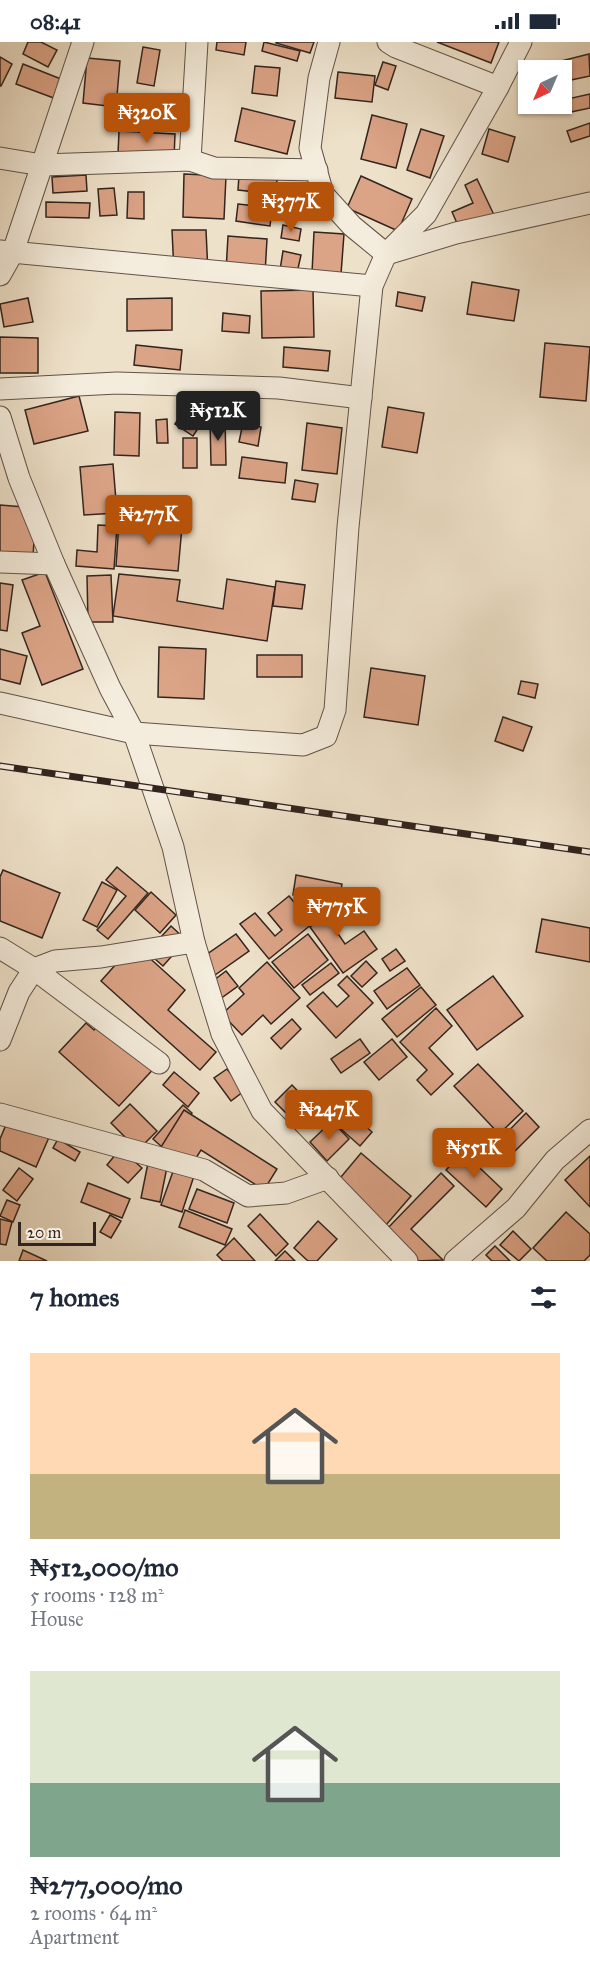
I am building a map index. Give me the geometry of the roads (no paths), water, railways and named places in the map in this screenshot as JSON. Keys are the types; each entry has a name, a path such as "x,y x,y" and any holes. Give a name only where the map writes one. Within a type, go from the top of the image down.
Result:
{"street":[{"path":"0,274 6,251 42,165 83,42"},
{"path":"190,160 197,42"},
{"path":"329,42 320,78 310,148 323,194 352,226 386,254"},
{"path":"388,42 498,87"},
{"path":"0,703 134,733 303,745 326,736 335,710 348,527 372,286 386,254 426,214 521,42"},
{"path":"0,158 42,165 190,160 214,168 317,170"},
{"path":"386,254 456,233 590,203"},
{"path":"6,251 372,286"},
{"path":"0,389 117,383 279,388 361,398"},
{"path":"0,417 20,478 54,564 110,688 134,733 173,847 194,942 222,1034 262,1111 407,1261"},
{"path":"0,562 54,564"},
{"path":"0,1040 19,992 34,969 56,961 101,957 194,942"},
{"path":"0,948 34,969 159,1063"},
{"path":"0,1114 204,1170 249,1196 286,1193 328,1178"},
{"path":"455,1261 516,1208 555,1160 590,1130"}],"railway":[{"path":"0,766 590,852"}]}
